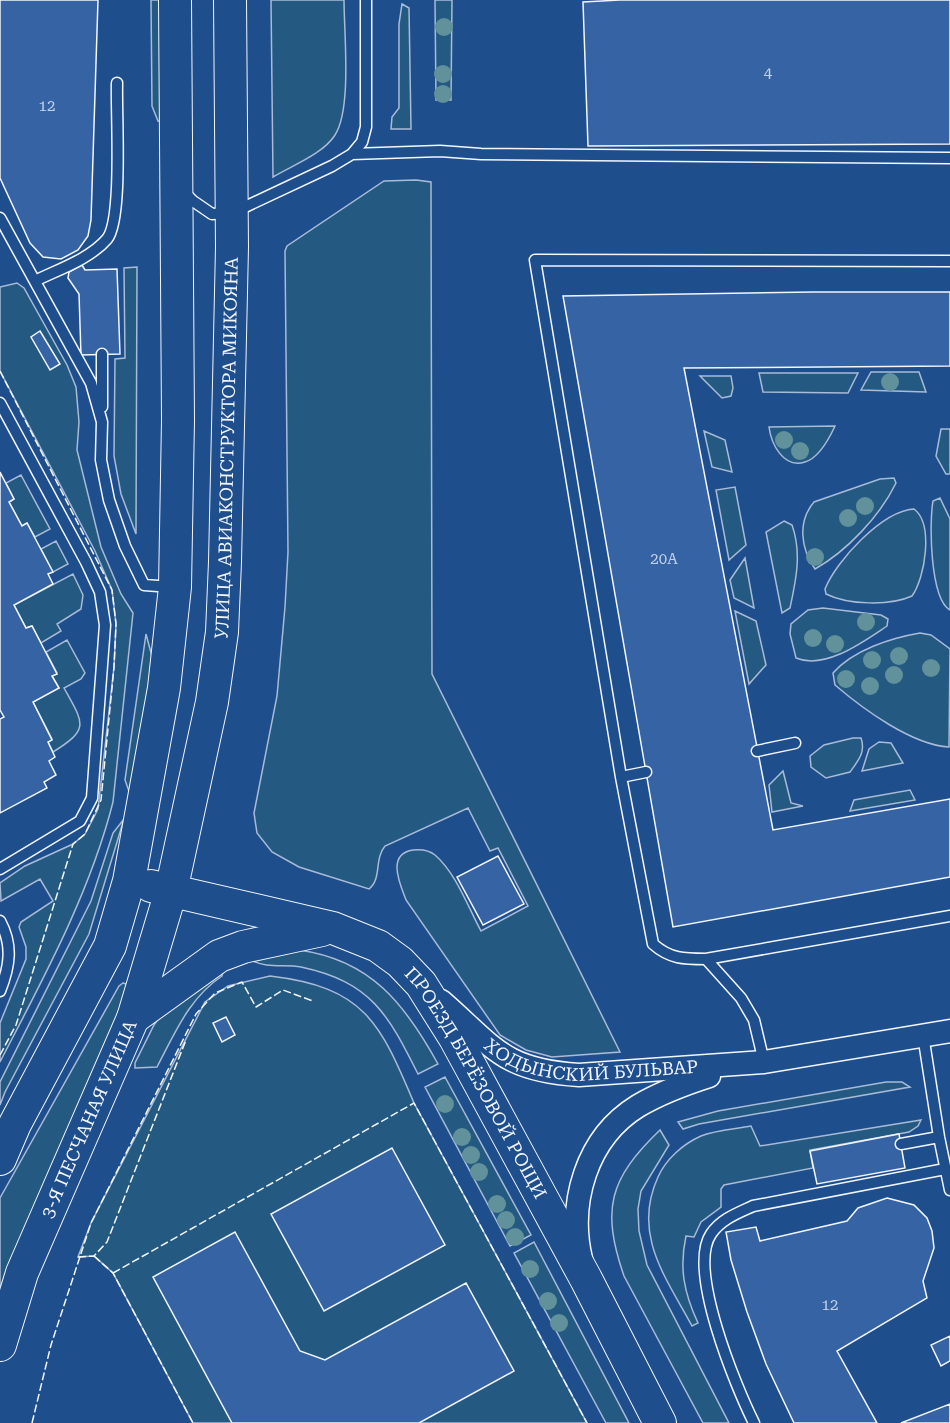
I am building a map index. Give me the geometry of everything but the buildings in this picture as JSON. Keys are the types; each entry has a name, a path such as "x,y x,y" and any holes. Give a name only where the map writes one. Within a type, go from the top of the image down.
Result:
{"street":[{"path":"0,1159 15,1124 110,946 129,881 164,688 175,587 178,420 175,0"},
{"name":"УЛИЦА АВИАКОНСТРУКТОРА МИКОЯНА","path":"171,891 212,702 222,632 232,213 230,0"},
{"name":"ПРОЕЗД БЕРЁЗОВОЙ РОЩИ","path":"129,881 333,928 378,946 400,962 421,984 450,1030 586,1279 660,1423"},
{"name":"3-Я ПЕСЧАНАЯ УЛИЦА","path":"0,1345 22,1273 133,1018 171,891"},
{"path":"133,1018 196,970 219,956 273,939 333,928"},
{"name":"ХОДЫНСКИЙ БУЛЬВАР","path":"421,984 486,1045 517,1064 549,1073 626,1073 757,1063 950,1031"},
{"name":"ХОДЫНСКИЙ БУЛЬВАР","path":"586,1279 576,1220 579,1192 590,1160 608,1132 636,1107 678,1086 757,1063"}],"lane":[{"path":"175,182 193,201 212,214 232,213 332,166 352,154 362,142 366,128 366,0"},
{"path":"35,281 94,250 108,238 116,216 117,83"},
{"path":"352,154 440,152 950,158"},
{"path":"0,218 91,383 102,422"},
{"path":"950,261 535,260 621,777 653,944 666,955 680,959 705,959 950,916"},
{"path":"102,354 101,460 110,500 125,546 144,585 175,587"},
{"path":"0,403 86,562 100,592 105,625 92,798 80,821 0,869"},
{"path":"757,751 795,743"},
{"path":"621,777 646,772"},
{"path":"0,921 10,951 7,974 0,991"},
{"path":"705,959 741,998 754,1020 757,1063"},
{"path":"923,1035 950,1190"},
{"path":"901,1144 939,1137"},
{"path":"754,1423 713,1319 705,1261 710,1234 728,1217 753,1206 945,1169"}],"shaded area":[{"path":"151,0 165,0 164,122 158,121 152,106"},
{"path":"271,0 344,0 346,70 344,108 335,135 323,148 273,177"},
{"path":"435,0 452,0 451,100 436,100"},
{"path":"402,4 409,8 411,129 391,129 392,117 399,108 399,24"},
{"path":"384,181 431,182 432,674 620,1052 552,1057 526,1050 500,1035 406,900 398,878 397,863 405,853 419,850 433,853 449,871 481,931 528,906 498,848 490,851 468,808 385,846 375,880 369,889 299,867 272,852 257,833 254,813 277,696 288,552 285,251 287,246"},
{"path":"137,267 136,534 121,494 114,456 115,359 125,358 124,268"},
{"path":"17,283 24,288 67,365 76,387 79,422 77,450 101,547 121,594 133,613 113,802 103,836 92,869 64,935 0,1062 0,1023 26,959 26,947 19,927 21,922 53,901 40,879 1,901 0,883 25,866 73,844 85,834 98,809 114,667 116,624 112,590 95,551 0,371 0,287"},
{"path":"871,372 919,372 926,392 861,390"},
{"path":"759,373 858,373 848,393 763,392"},
{"path":"700,376 731,376 733,388 731,396 722,398"},
{"path":"835,426 827,442 815,457 797,463 784,458 775,447 769,427"},
{"path":"941,429 950,429 950,474 946,474 936,456"},
{"path":"704,431 725,440 732,472 712,467"},
{"path":"21,475 50,529 35,537 27,523 22,526 9,502 14,499 6,483"},
{"path":"894,478 896,483 889,495 862,532 839,553 815,569 807,553 803,535 805,518 814,502 880,479"},
{"path":"735,487 746,545 729,560 716,490"},
{"path":"940,498 950,519 950,610 943,603 938,591 931,542 933,501"},
{"path":"914,509 920,516 926,538 924,565 912,596 881,603 869,603 835,598 826,594 825,589 839,565 862,539 888,518"},
{"path":"784,521 792,525 797,556 796,577 790,608 782,613 766,532"},
{"path":"56,541 68,564 53,572 41,549"},
{"path":"745,558 754,608 734,598 730,580"},
{"path":"73,574 83,595 81,609 57,624 61,631 41,643 32,626 26,628 14,605"},
{"path":"823,608 881,615 888,619 887,626 855,646 831,657 807,661 796,658 790,634 791,624 808,610"},
{"path":"735,611 756,621 766,665 749,684"},
{"path":"920,633 931,635 950,649 949,747 935,745 904,733 859,705 835,685 833,673 851,658 873,646"},
{"path":"146,634 154,664 130,794 125,780"},
{"path":"67,640 85,673 81,679 64,688 76,710 80,725 73,737 53,752 48,742 52,739 33,702 59,688 52,676 57,673 46,652"},
{"path":"861,738 863,748 850,772 826,778 811,767 810,756 824,745"},
{"path":"879,742 891,743 903,763 862,771 869,749"},
{"path":"783,771 791,803 803,806 772,812 769,785"},
{"path":"910,790 915,800 850,811 854,800"},
{"path":"124,819 89,934 0,1105 0,1082 91,901 113,833"},
{"path":"299,950 324,955 346,964 383,988 399,1004 426,1042 438,1064 418,1074 386,1018 361,992 345,982 325,973 301,967 269,965 251,960"},
{"path":"224,966 222,976 200,995 184,1017 157,1067 135,1068 135,1063 154,1025 174,997"},
{"path":"270,976 302,981 327,989 348,1000 364,1013 378,1030 414,1103 587,1423 193,1423 113,1273 94,1256 78,1257 91,1223 205,1002 228,986"},
{"path":"123,983 133,986 0,1295 0,1198 119,986"},
{"path":"445,1077 531,1235 510,1246 425,1087"},
{"path":"886,1082 902,1082 910,1087 699,1124 683,1129 678,1122 718,1111"},
{"path":"921,1120 918,1126 909,1132 810,1150 813,1168 724,1185 721,1189 721,1207 701,1222 694,1237 686,1236 683,1259 684,1280 698,1323 692,1326 663,1272 650,1236 651,1198 661,1170 676,1153 701,1136 751,1126 760,1146"},
{"path":"660,1130 669,1145 641,1191 638,1209 639,1231 647,1265 729,1423 703,1423 624,1276 617,1252 613,1232 614,1196 630,1164"},
{"path":"534,1242 629,1423 606,1423 514,1253"}],"fence":[{"path":"0,371 112,590 116,624 101,800 85,834 73,844 16,1025 0,1055"},
{"path":"32,1423 51,1345 91,1223 196,1014 215,993 242,982 256,1007 283,990 313,1001"},
{"path":"78,1257 94,1256 107,1242 186,1040"},
{"path":"113,1273 414,1103 587,1423"},
{"path":"94,1256 113,1273 193,1423"}]}
